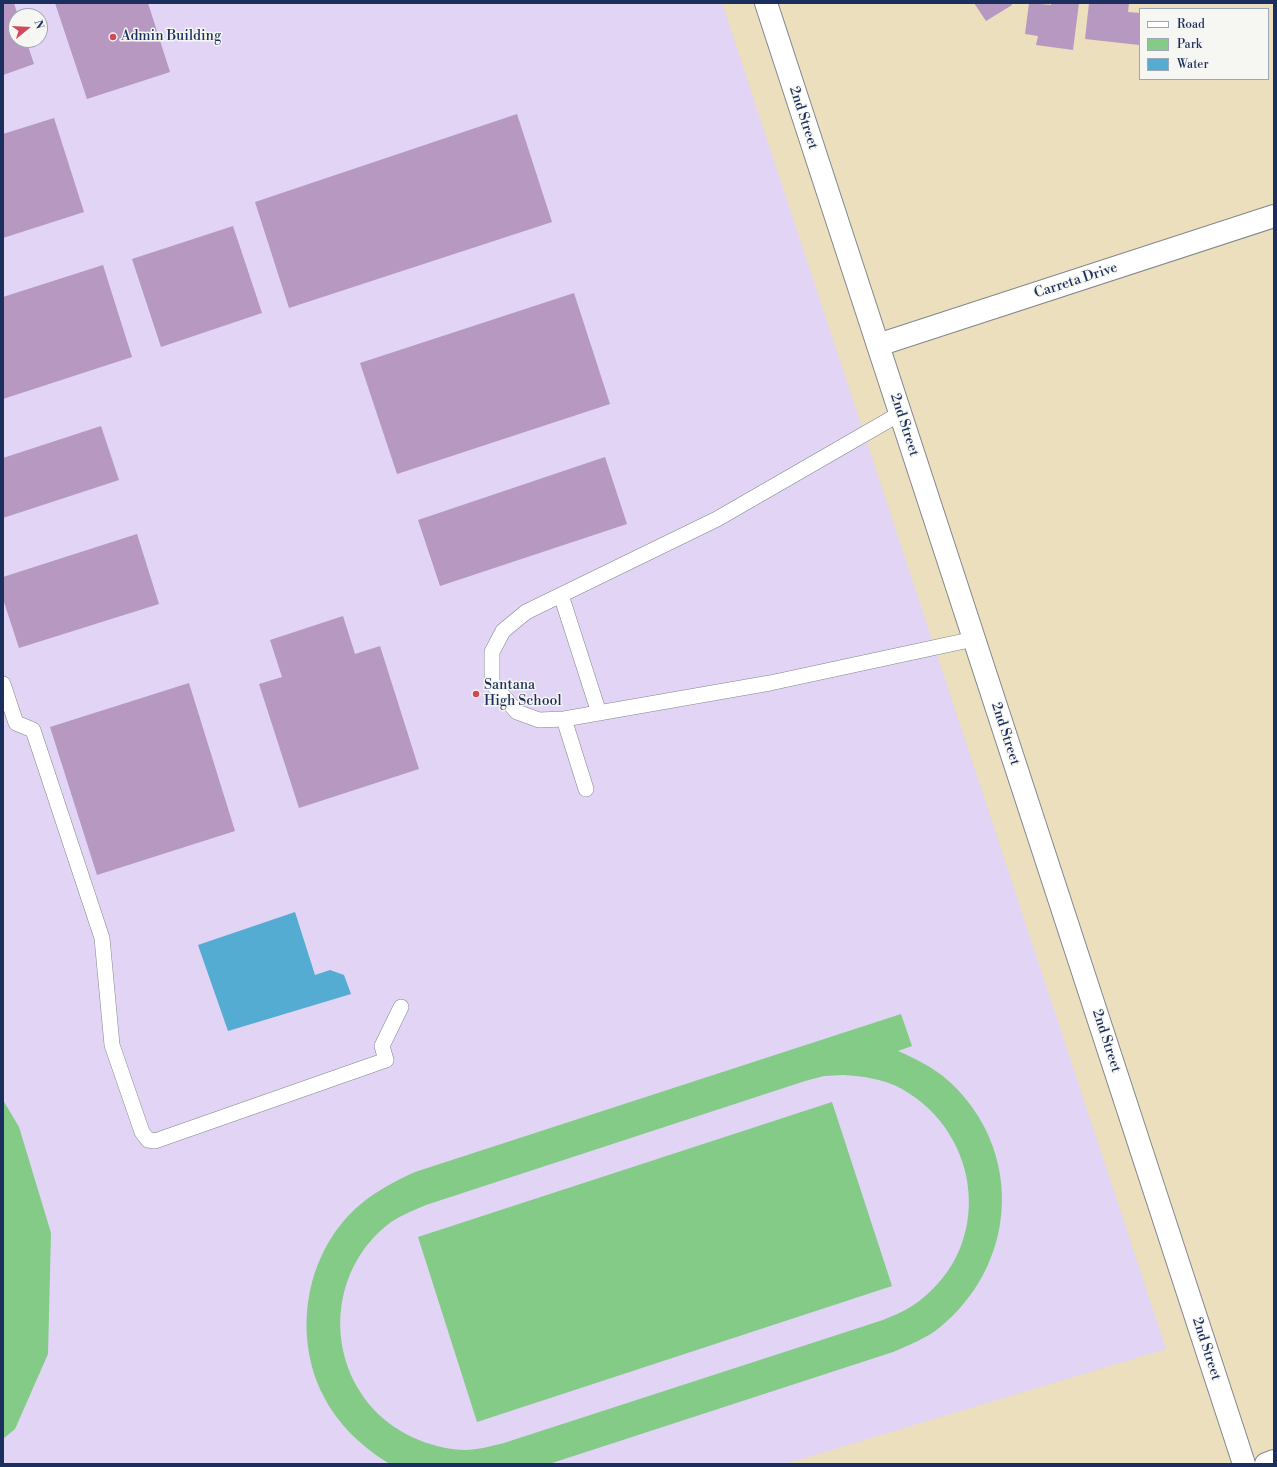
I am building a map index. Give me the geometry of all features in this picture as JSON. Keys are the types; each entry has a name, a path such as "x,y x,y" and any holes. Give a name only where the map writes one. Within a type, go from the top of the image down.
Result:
{"street":[{"name":"2nd Street","path":"766,3 1244,1464"},
{"name":"Carreta Drive","path":"878,345 1274,216"},
{"path":"1266,1464 1274,1461"}],"lane":[{"path":"901,414 717,518 526,612 503,631 492,652 492,684 517,712 539,720 564,719 770,683 974,639"},
{"path":"560,595 599,713"},
{"path":"3,684 16,723 32,730 102,938 112,1045 142,1132 148,1140 155,1141 386,1060 382,1046 401,1007"},
{"path":"564,719 586,790"}],"shaded area":[{"name":"Santana High School","path":"3,3 722,3 1166,1349 785,1464 3,1464"}],"green space":[{"path":"901,1014 912,1046 898,1051 921,1062 943,1076 956,1088 978,1116 993,1147 1001,1179 1002,1212 996,1244 983,1275 964,1303 934,1332 917,1342 893,1352 549,1464 390,1464 360,1443 343,1426 323,1395 314,1372 308,1347 307,1322 309,1298 315,1273 324,1250 337,1229 354,1210 368,1198 415,1172","holes":["843,1075 866,1077 888,1083 902,1089 929,1109 949,1133 962,1161 968,1191 967,1222 959,1251 942,1279 914,1305 883,1320 504,1443 480,1449 454,1449 433,1445 412,1437 385,1420 365,1399 351,1374 343,1347 340,1320 344,1292 354,1266 370,1242 391,1222 426,1205 805,1081 824,1076"]},
{"path":"3,1100 19,1127 51,1233 48,1354 15,1429 3,1439"},
{"path":"832,1102 892,1286 477,1422 418,1237"}],"water":[{"path":"295,912 315,975 330,970 344,975 351,994 228,1031 198,945"}],"building":[{"path":"3,3 14,3 16,8 8,8 8,48 29,48 34,64 3,75"},
{"name":"Admin Building","path":"55,3 148,3 170,72 87,99"},
{"path":"974,3 1011,3 1012,5 986,21"},
{"path":"1029,3 1051,5 1051,3 1079,3 1073,50 1036,45 1038,36 1025,34"},
{"path":"1089,3 1129,3 1128,12 1139,13 1139,45 1085,39"},
{"path":"517,114 552,222 289,308 255,202"},
{"path":"54,118 84,212 3,238 3,134"},
{"path":"233,226 262,313 161,347 132,259"},
{"path":"103,265 132,357 3,399 3,297"},
{"path":"574,293 610,404 397,474 360,363"},
{"path":"101,426 119,480 3,518 3,458"},
{"path":"605,457 627,524 440,586 418,520"},
{"path":"137,534 159,604 19,648 3,599 3,577"},
{"path":"343,616 355,654 380,646 419,769 299,808 259,684 282,677 270,640"},
{"path":"189,683 235,831 97,875 50,727"}],"place":[{"name":"Admin Building","path":"113,37"},
{"name":"Santana High School","path":"476,694"}]}
